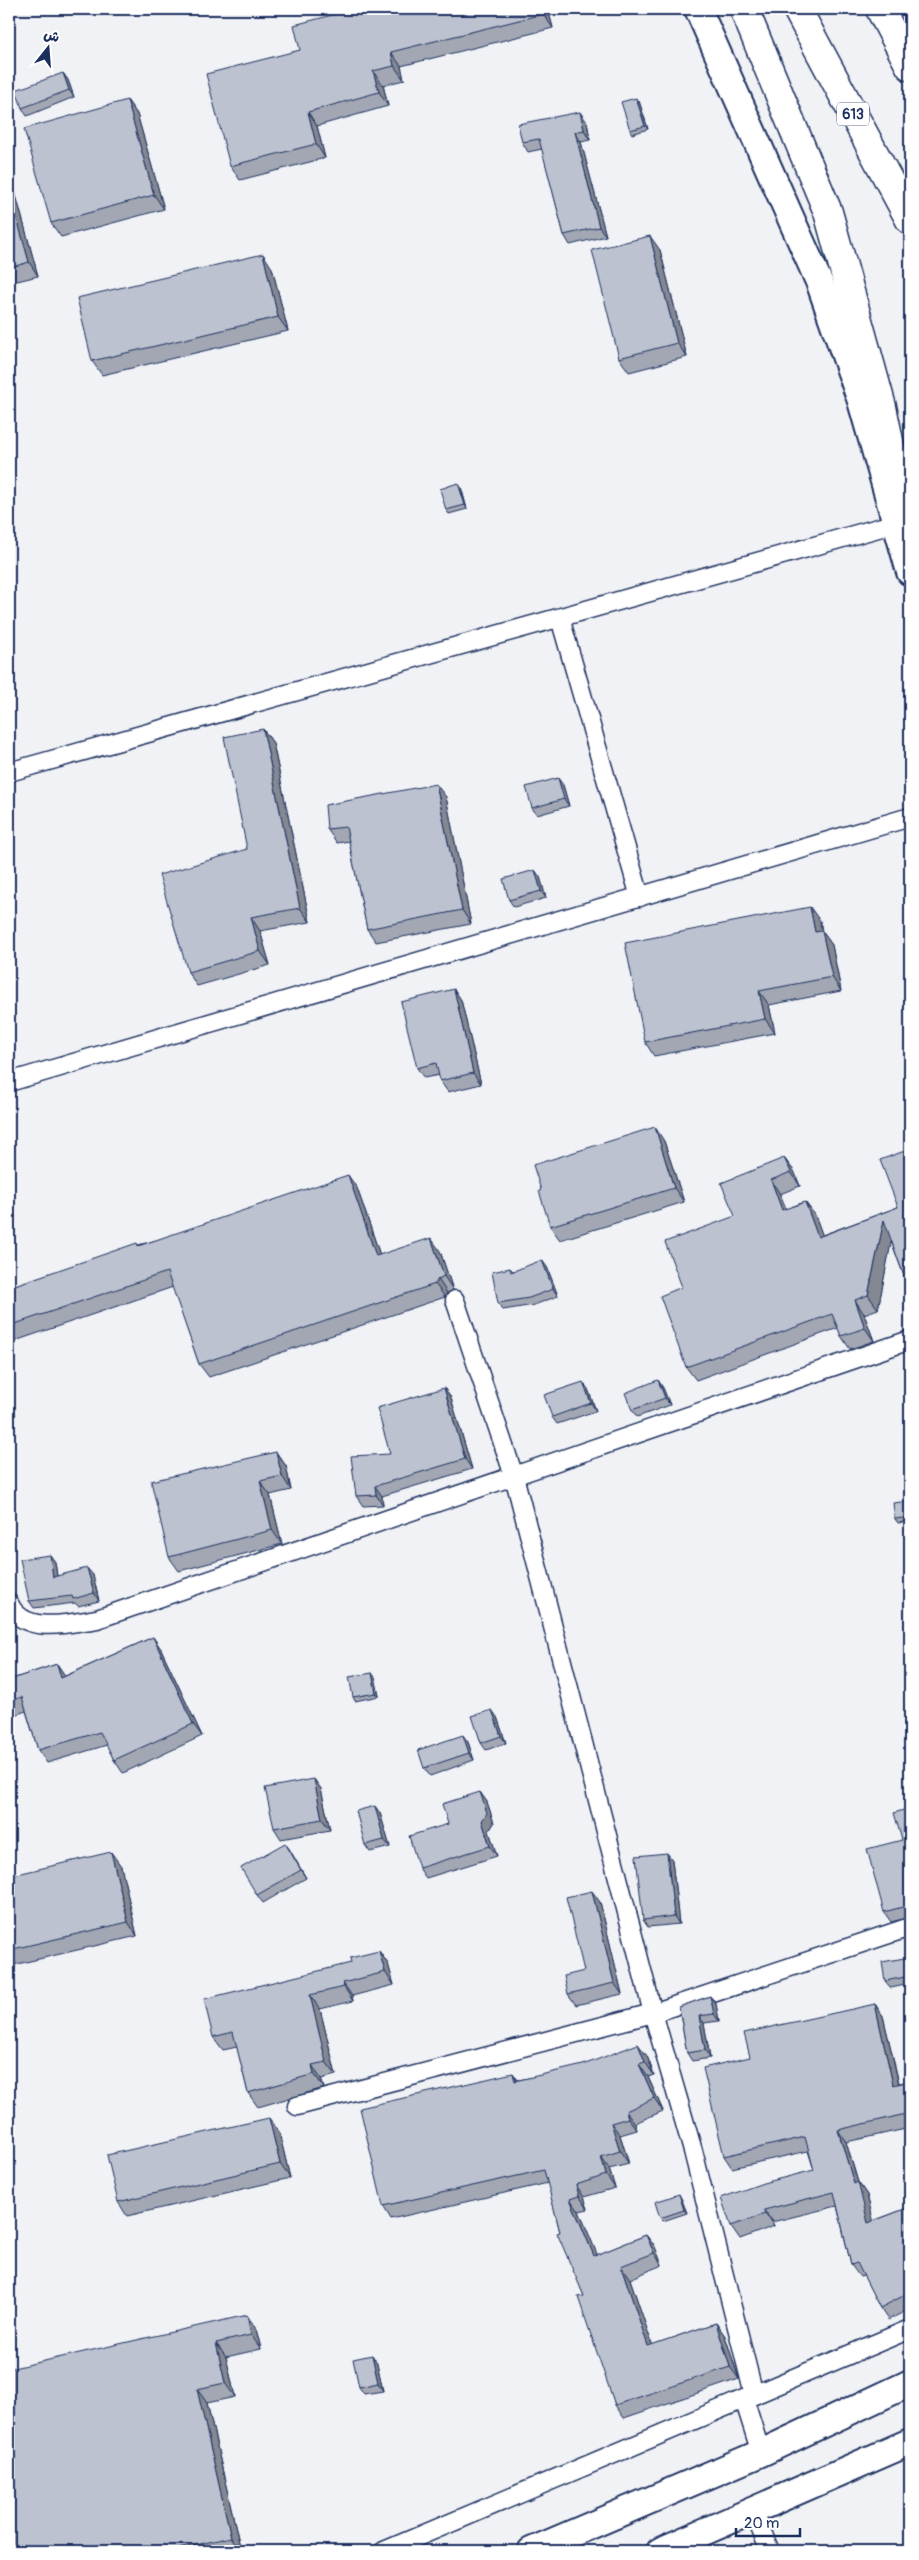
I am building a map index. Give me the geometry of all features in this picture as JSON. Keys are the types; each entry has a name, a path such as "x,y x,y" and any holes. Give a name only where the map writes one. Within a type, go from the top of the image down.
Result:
{"highway":[{"path":"744,9 780,91 828,212 882,407 903,532"},
{"name":"613","path":"797,9 910,220"},
{"path":"880,9 910,66"}],"main road":[{"path":"698,9 820,284 861,400 903,532 910,572"},
{"path":"531,2551 761,2453 910,2383"},
{"path":"660,2551 910,2442"}],"street":[{"path":"9,772 560,618 903,532"},
{"path":"560,618 640,897"},
{"path":"9,1082 910,817"},
{"path":"455,1300 514,1476 653,2013 693,2151 761,2453"},
{"path":"9,1603 11,1609 30,1623 59,1625 97,1619 910,1340"},
{"path":"297,2106 653,2013 910,1927"},
{"path":"384,2551 910,2329"},
{"path":"753,2511 770,2551"}],"building":[{"path":"339,9 542,9 543,14 391,52 394,66 373,71 379,92 308,112 316,144 230,166 206,74 300,50 294,25 340,13"},
{"path":"63,73 69,90 22,108 16,90"},
{"path":"636,98 645,126 630,130 621,102"},
{"path":"127,100 154,195 51,223 24,129"},
{"path":"580,112 584,130 575,132 599,227 564,235 539,139 522,142 518,124"},
{"path":"9,190 29,262 9,268"},
{"path":"650,236 677,343 619,358 592,250"},
{"path":"263,254 278,317 92,361 77,298"},
{"path":"458,483 465,505 446,510 440,489"},
{"path":"263,729 300,908 251,917 260,951 188,972 159,875 247,849 224,737"},
{"path":"558,778 564,799 532,808 526,787"},
{"path":"436,784 462,910 367,929 346,827 327,829 325,805"},
{"path":"535,870 541,891 509,900 503,879"},
{"path":"810,907 815,932 822,931 832,977 759,991 765,1019 645,1042 625,943"},
{"path":"454,989 473,1073 440,1081 436,1063 417,1068 401,1002"},
{"path":"655,1127 674,1188 550,1226 533,1165"},
{"path":"910,1149 910,1274 904,1276 884,1220 868,1295 855,1300 865,1328 841,1336 832,1314 686,1367 660,1296 682,1287 665,1242 735,1216 721,1183 784,1158 791,1172 771,1180 782,1210 805,1202 818,1237 898,1207 880,1160"},
{"path":"348,1175 376,1256 431,1238 444,1276 438,1279 435,1284 199,1364 167,1272 9,1326 9,1287 137,1243 138,1246"},
{"path":"542,1260 553,1289 529,1298 498,1303 492,1272 510,1268 511,1272"},
{"path":"658,1380 665,1398 632,1410 625,1393"},
{"path":"583,1382 591,1403 552,1417 544,1395"},
{"path":"444,1388 465,1459 375,1486 376,1495 356,1496 351,1456 390,1454 377,1408"},
{"path":"276,1452 282,1476 260,1481 272,1530 169,1557 151,1481"},
{"path":"910,1501 910,1517 895,1519 893,1503"},
{"path":"50,1555 53,1577 87,1568 94,1593 73,1599 72,1596 29,1601 20,1559"},
{"path":"153,1637 193,1724 114,1760 100,1732 38,1750 22,1697 9,1701 9,1680 57,1664 61,1678"},
{"path":"372,1673 376,1693 353,1697 349,1677"},
{"path":"492,1710 501,1736 481,1743 472,1716"},
{"path":"463,1735 469,1753 424,1768 418,1750"},
{"path":"314,1779 322,1819 274,1828 265,1788"},
{"path":"480,1792 487,1813 482,1821 490,1846 419,1868 409,1836 448,1824 442,1804"},
{"path":"375,1806 384,1840 365,1845 356,1811"},
{"path":"910,1808 910,1905 884,1912 867,1849 902,1840 894,1813"},
{"path":"285,1843 301,1870 257,1895 241,1868"},
{"path":"111,1852 128,1922 9,1950 9,1876"},
{"path":"667,1853 674,1916 643,1920 636,1856"},
{"path":"592,1891 614,1983 568,1994 564,1976 584,1971 566,1897"},
{"path":"379,1951 385,1972 343,1983 344,1987 310,1995 326,2062 312,2065 314,2074 248,2093 233,2032 213,2037 204,1999 351,1963 350,1958"},
{"path":"910,1957 910,1976 885,1981 882,1962"},
{"path":"710,1996 714,2014 699,2016 705,2050 687,2053 679,2007"},
{"path":"875,2004 893,2085 910,2081 910,2113 838,2130 854,2184 858,2182 868,2223 910,2207 910,2296 906,2298 905,2295 880,2308 857,2263 851,2265 834,2192 764,2210 765,2214 731,2226 721,2198 763,2183 814,2170 805,2137 724,2156 703,2068 750,2057 744,2033"},
{"path":"638,2044 645,2062 639,2064 654,2098 626,2111 628,2118 611,2123 620,2151 601,2157 606,2175 576,2185 579,2196 570,2199 594,2256 646,2235 654,2253 621,2266 648,2346 716,2323 730,2367 615,2405 578,2297 584,2296 557,2233 560,2232 544,2170 383,2206 360,2108 513,2073 515,2081 583,2065"},
{"path":"269,2118 280,2164 118,2202 107,2155"},
{"path":"679,2194 684,2210 660,2218 655,2202"},
{"path":"247,2315 251,2335 216,2343 225,2383 197,2389 231,2537 169,2551 9,2551 9,2369"},
{"path":"372,2355 378,2383 359,2387 353,2359"}]}
